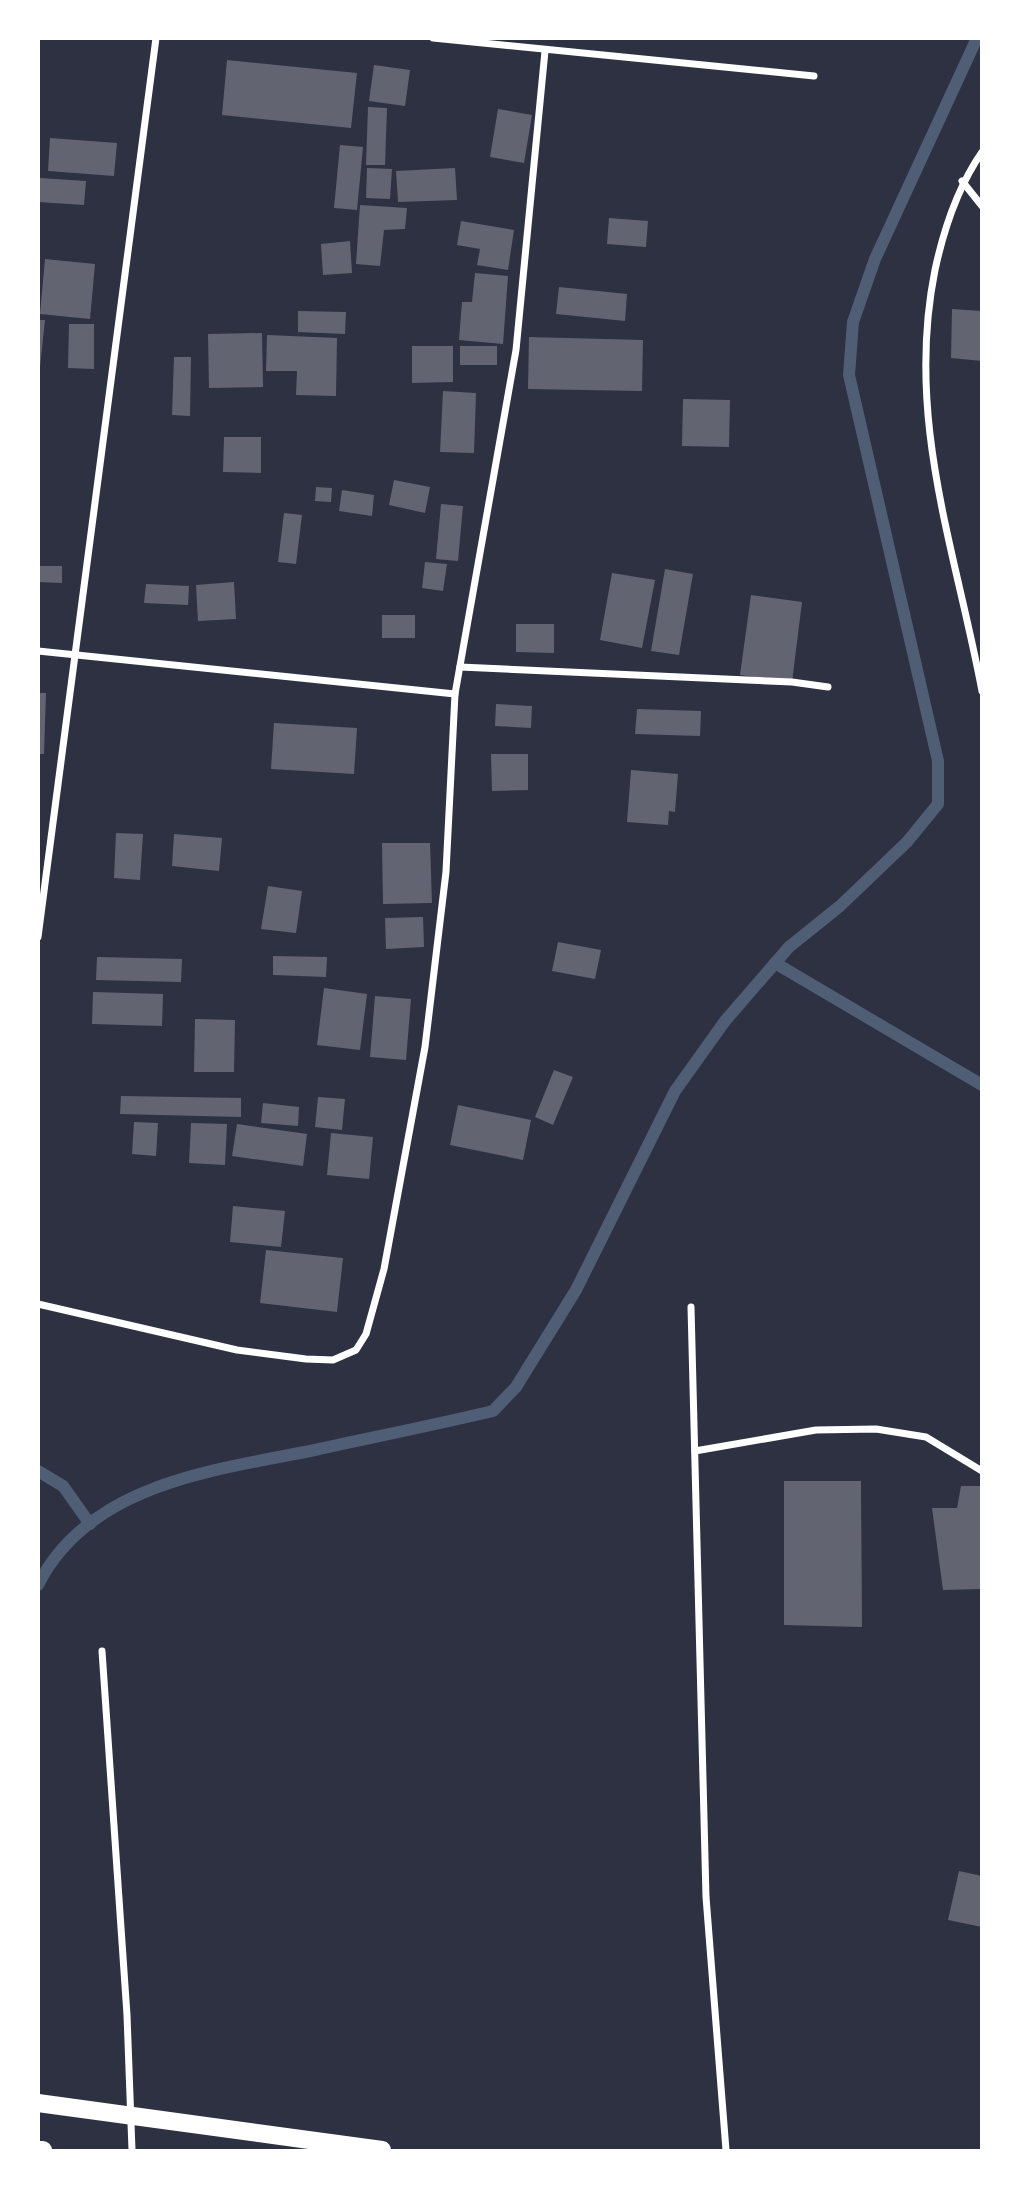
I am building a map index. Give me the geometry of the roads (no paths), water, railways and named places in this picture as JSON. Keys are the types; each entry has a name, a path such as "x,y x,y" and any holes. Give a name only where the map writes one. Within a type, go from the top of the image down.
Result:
{"main road":[{"path":"38,2103 382,2151"}],"street":[{"path":"38,937 156,38"},
{"path":"433,38 814,76"},
{"path":"38,1304 237,1350 333,1360 356,1350 366,1334 384,1269 425,1047 446,872 455,694 518,338 545,51"},
{"path":"982,152 962,181 940,244 929,298 924,374 928,443 941,514 982,691"},
{"path":"962,181 982,205"},
{"path":"38,651 455,694"},
{"path":"460,667 792,682 828,687"},
{"path":"691,1307 706,1897 726,2151"},
{"path":"695,1451 816,1430 876,1429 926,1437 982,1471"},
{"path":"102,1651 127,2015 132,2151"}],"waterway":[{"path":"38,1585 60,1551 89,1524 122,1503 158,1487 237,1465 493,1411 516,1387 576,1290 675,1091 725,1021 789,947 840,906 907,842 938,804 938,761 849,375 853,322 875,259 977,38"},
{"path":"775,963 982,1085"},
{"path":"38,1471 63,1486 90,1524"}]}
